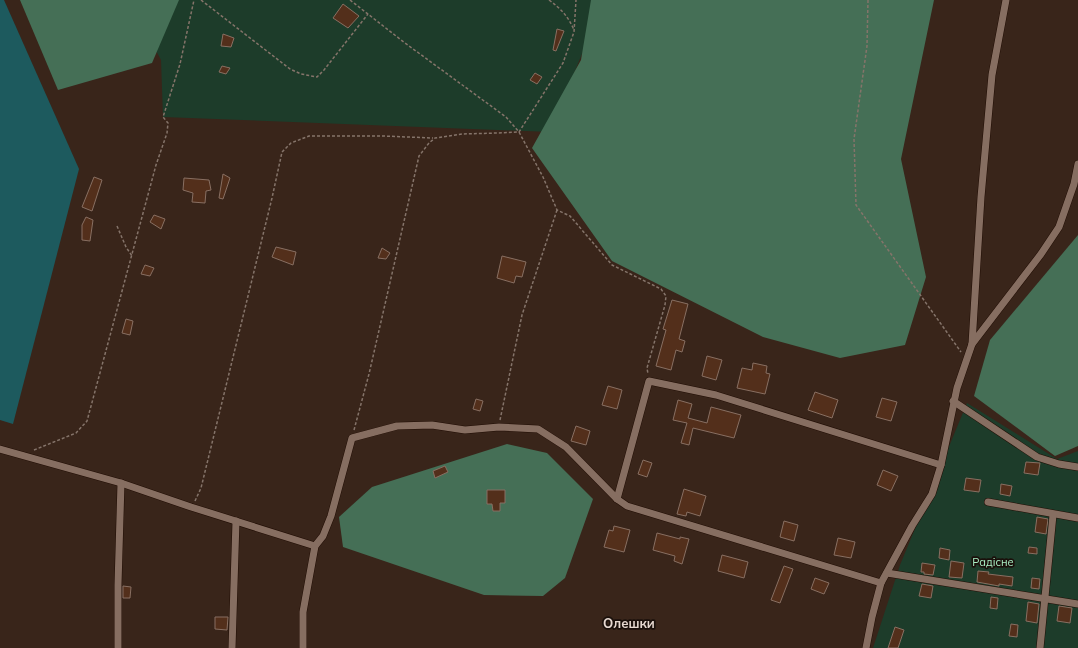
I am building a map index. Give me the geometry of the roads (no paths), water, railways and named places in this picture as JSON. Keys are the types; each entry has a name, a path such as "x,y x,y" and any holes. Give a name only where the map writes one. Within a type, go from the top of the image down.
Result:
{"street":[{"path":"866,648 881,583 912,526 932,494 941,465 953,401 972,344 981,197 992,75 1006,0"},
{"path":"972,344 1041,254 1059,227 1074,184 1078,164"},
{"path":"617,499 650,381 716,395 941,465"},
{"path":"953,401 1037,457 1059,464 1078,467"},
{"path":"303,648 303,612 316,546 323,536 331,516 352,438 397,426 432,425 466,430 499,427 538,429 566,447 617,499 627,506 881,583"},
{"path":"0,449 121,483 191,507 316,546"},
{"path":"118,648 121,483"},
{"path":"988,502 1078,518"},
{"path":"1040,648 1053,514"},
{"path":"232,648 236,521"},
{"path":"886,573 1078,604"}],"water":[{"path":"0,0 4,0 79,169 13,424 0,420"}],"district":[{"name":"Олешки","path":"629,623"}],"park label":[{"name":"Радісне","path":"993,562"}]}
